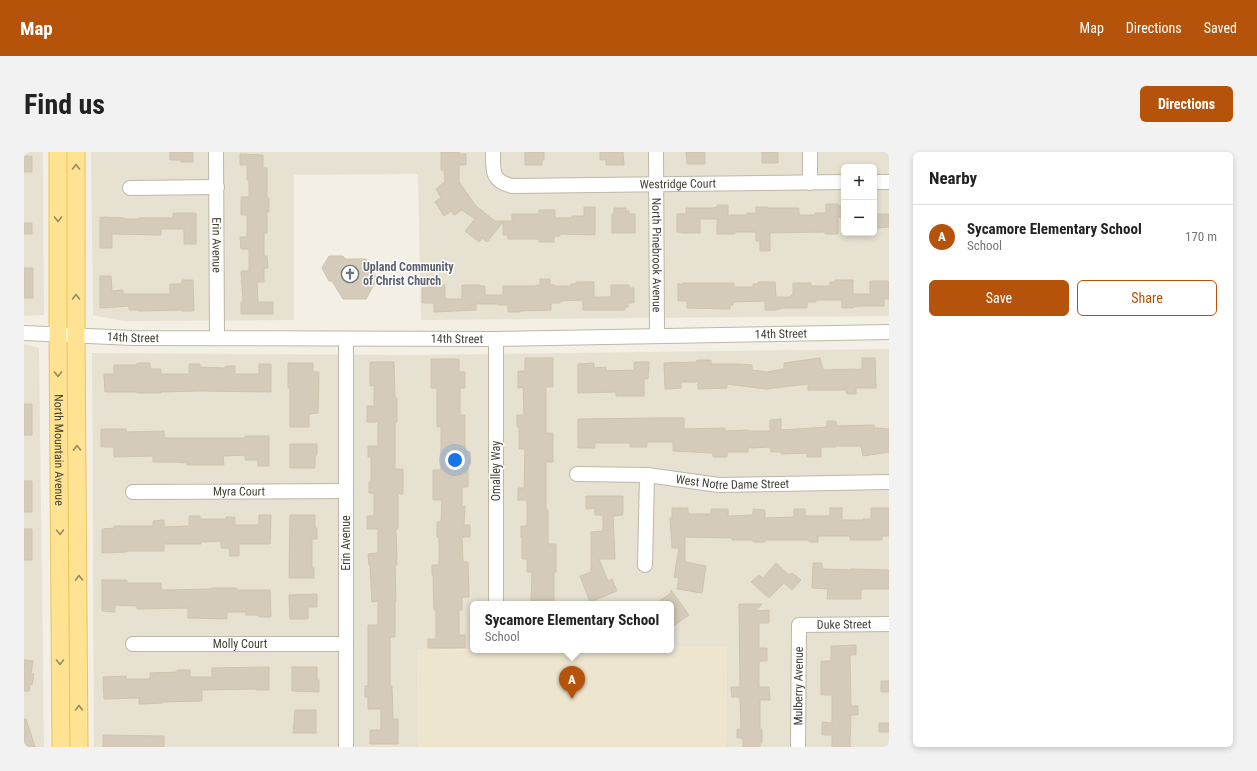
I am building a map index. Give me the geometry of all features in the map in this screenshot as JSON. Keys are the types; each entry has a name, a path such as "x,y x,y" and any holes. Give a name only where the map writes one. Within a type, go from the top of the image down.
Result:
{"main road":[{"name":"North Mountain Avenue","path":"58,152 61,747"},
{"name":"North Mountain Avenue","path":"76,152 79,747"}],"street":[{"name":"Erin Avenue","path":"216,152 217,338"},
{"name":"Westridge Court","path":"493,152 493,170 495,176 499,182 512,186 656,183 841,182"},
{"name":"North Pinebrook Avenue","path":"656,152 657,335"},
{"path":"810,152 810,182"},
{"path":"877,182 889,182"},
{"path":"130,188 217,187"},
{"name":"14th Street","path":"24,334 132,338 496,338 889,332"},
{"name":"Erin Avenue","path":"346,338 346,747"},
{"name":"Omalley Way","path":"496,338 496,601"},
{"name":"West Notre Dame Street","path":"577,474 647,475 719,485 889,482"},
{"path":"645,565 647,475"},
{"name":"Myra Court","path":"133,492 346,491"},
{"name":"Duke Street","path":"799,625 889,624"},
{"name":"Mulberry Avenue","path":"798,747 799,625"},
{"name":"Molly Court","path":"133,644 346,644"}],"shaded area":[{"path":"24,152 43,152 44,315 24,316"},
{"path":"91,152 889,152 889,316 421,320 418,174 294,175 294,320 124,321 93,315"},
{"path":"24,344 39,348 44,747 24,747"},
{"path":"889,349 889,747 726,747 727,646 674,647 674,601 470,601 470,649 417,650 418,747 94,747 92,353 416,355"},
{"path":"727,646 726,747 418,747 417,650 470,650 470,653 674,653 674,647"}],"building":[{"path":"170,152 193,152 193,162 170,160"},
{"path":"441,152 459,152 459,154 466,154 466,165 459,165 459,182 476,206 495,221 512,221 512,214 539,214 539,210 555,210 555,218 572,218 572,216 584,216 584,207 595,207 595,235 560,234 560,236 554,236 554,242 539,242 539,239 508,239 508,235 503,235 503,222 487,242 482,238 479,242 465,231 475,219 462,210 454,215 451,211 444,216 435,202 441,197 436,189 445,182 444,170 441,170"},
{"path":"525,152 544,152 544,160 542,160 542,165 525,165"},
{"path":"600,152 623,152 624,165 606,165 606,160 600,160"},
{"path":"686,152 705,152 705,164 687,164"},
{"path":"762,152 778,152 778,163 762,163"},
{"path":"240,154 263,155 263,168 267,168 267,198 269,198 269,212 267,212 267,233 264,233 264,256 267,256 268,268 264,268 264,282 257,282 258,302 273,302 273,314 241,314 241,302 243,302 241,271 249,271 249,249 241,249 240,237 247,237 247,215 241,215 241,197 249,197 249,180 247,180 247,165 240,165"},
{"path":"24,156 32,156 32,172 24,172"},
{"path":"826,204 838,204 838,206 841,206 841,217 838,217 838,234 825,234 825,232 770,233 770,251 760,251 760,241 756,241 756,232 717,234 717,219 700,219 700,233 677,232 677,214 686,214 686,208 712,208 717,207 717,205 728,205 728,215 747,215 747,213 756,213 756,207 799,208 799,215 826,213"},
{"path":"614,208 626,208 626,211 629,211 629,214 635,214 635,233 612,233 612,214 614,214"},
{"path":"173,213 196,213 196,244 184,244 184,229 161,229 161,235 112,234 112,248 100,248 100,217 124,219 173,218"},
{"path":"877,214 889,214 889,227 877,228"},
{"path":"24,223 32,223 32,234 24,234"},
{"name":"Upland Community of Christ Church","path":"329,256 343,256 345,259 366,259 377,279 366,299 343,299 332,281 329,281 322,268"},
{"path":"24,268 33,268 33,298 24,298"},
{"path":"100,276 111,276 112,291 123,290 123,294 170,294 170,284 182,284 182,280 193,280 194,311 139,311 129,310 129,306 100,308"},
{"path":"540,279 550,279 550,285 555,286 571,286 571,284 576,284 576,282 594,282 594,297 611,297 611,285 629,285 629,288 634,288 634,303 628,303 628,307 625,307 625,310 583,310 583,300 551,303 551,310 508,312 508,305 476,304 476,310 434,312 434,303 422,303 422,288 427,288 427,285 445,285 445,299 462,299 462,285 485,286 485,295 503,295 503,286 536,286 540,285"},
{"path":"835,280 853,280 853,294 870,294 870,281 888,281 889,299 884,299 884,306 858,306 853,308 842,308 842,300 816,300 816,302 807,302 807,308 781,308 777,310 765,310 765,301 733,302 733,305 730,305 730,309 687,308 687,301 678,301 678,284 683,283 734,283 734,287 753,287 753,284 758,284 758,282 775,282 776,297 791,297 791,295 793,295 793,283 811,283 811,286 830,286 830,282 835,282"},
{"path":"525,358 553,358 553,387 546,387 546,433 553,433 553,462 546,462 546,510 548,510 548,544 556,544 554,601 531,601 532,572 527,572 527,559 522,559 521,526 527,526 527,500 518,500 518,488 524,488 525,449 519,449 519,427 517,427 517,415 524,415 523,387 518,388 518,371 525,371"},
{"path":"820,358 823,370 862,369 862,358 875,358 876,388 856,388 856,394 847,394 846,390 808,390 808,384 766,389 727,384 727,388 698,389 698,382 681,382 681,388 665,389 664,363 711,360 711,364 752,365 752,370 767,372 784,369 784,363"},
{"path":"431,359 459,359 459,372 465,372 465,388 460,388 460,415 465,415 465,451 470,452 470,464 468,464 468,487 462,487 462,506 465,506 464,525 470,525 470,537 462,537 463,562 468,562 469,597 462,597 462,610 459,610 459,635 465,635 465,648 428,648 428,639 436,639 436,610 434,610 432,565 439,565 439,537 437,537 437,522 441,522 442,500 433,500 433,470 441,470 441,427 437,427 437,388 431,388"},
{"path":"370,362 394,362 395,398 397,398 397,422 395,422 395,469 403,469 403,494 398,494 398,528 396,529 397,565 395,565 395,637 390,637 390,686 392,686 393,719 398,719 398,744 370,744 370,730 381,730 381,709 368,709 368,697 365,697 365,686 368,686 368,625 378,625 378,601 372,602 368,554 378,553 378,529 367,529 367,516 374,516 374,493 369,493 369,482 371,482 371,457 368,457 368,446 378,446 378,422 367,422 367,406 374,406 374,385 370,386"},
{"path":"634,362 649,362 648,379 644,379 644,396 616,396 616,392 578,393 578,364 594,363 594,368 606,367 606,371 634,370"},
{"path":"137,363 150,363 150,369 161,369 161,374 189,374 189,364 200,364 200,367 226,368 226,366 235,366 235,374 259,374 259,364 271,364 271,392 105,392 104,374 114,374 114,365 137,365"},
{"path":"288,363 313,363 313,372 319,372 318,413 309,414 309,427 290,427 290,388 288,388"},
{"path":"24,404 32,404 32,435 24,435"},
{"path":"684,418 684,429 725,428 725,431 770,431 770,420 781,419 781,430 827,427 827,421 836,421 836,426 874,425 874,428 889,429 889,452 863,456 861,446 836,446 821,447 821,457 807,457 807,453 781,454 781,452 771,452 770,447 748,448 748,452 727,452 727,457 713,457 713,453 673,451 673,442 647,442 647,447 630,447 630,443 595,443 595,448 578,448 578,419"},
{"path":"101,429 126,429 126,432 164,431 164,438 245,438 245,436 269,436 269,466 258,466 258,460 245,460 245,455 223,456 224,465 187,465 187,463 153,462 153,456 114,457 114,447 101,447"},
{"path":"290,444 317,444 315,468 290,468"},
{"path":"24,481 32,481 32,512 24,512"},
{"path":"586,496 623,496 623,515 613,516 615,559 599,559 608,581 612,579 617,591 592,601 590,601 580,576 591,572 591,532 603,531 603,515 595,515 595,508 586,509"},
{"path":"672,508 688,508 688,514 711,514 711,509 728,509 728,516 753,515 753,509 765,510 765,518 794,517 794,509 805,509 805,516 830,516 830,508 842,508 842,520 863,520 871,519 871,508 889,508 889,536 882,536 882,540 850,540 850,536 818,536 818,542 809,542 809,540 765,540 765,542 753,542 753,540 732,540 732,538 685,537 685,562 706,566 702,593 677,589 679,578 674,577 679,548 672,548 670,518 672,518"},
{"path":"259,515 271,515 270,544 239,544 239,556 230,556 229,548 221,548 221,541 201,542 201,544 164,544 164,551 102,553 102,529 115,528 114,526 153,526 153,521 164,520 164,527 189,526 189,516 200,516 200,519 226,519 226,517 235,517 235,525 259,525"},
{"path":"290,515 315,515 317,539 312,539 312,568 314,568 314,578 289,578"},
{"path":"24,529 32,529 32,560 24,560"},
{"path":"776,563 789,575 792,573 801,580 792,590 784,583 769,598 751,582 759,575 763,578"},
{"path":"813,563 822,563 822,569 889,570 889,589 861,589 861,599 827,599 828,589 812,588"},
{"path":"102,580 127,580 127,583 161,583 161,590 237,588 237,590 270,590 271,617 246,615 246,612 227,612 227,619 188,618 188,608 137,609 137,606 115,605 115,612 102,611"},
{"path":"671,590 689,615 674,626 674,601 659,601 671,593"},
{"path":"317,594 317,607 308,607 308,619 290,619 289,595"},
{"path":"739,604 762,604 755,611 769,610 769,623 759,623 759,648 767,648 767,661 759,661 759,687 769,687 770,700 760,700 760,729 762,729 762,743 760,743 760,747 743,747 743,738 737,738 737,729 741,729 740,697 732,697 731,687 740,687"},
{"path":"856,645 856,655 850,655 851,706 858,706 858,715 851,715 850,747 832,747 832,735 822,735 822,722 832,723 832,695 821,695 821,661 831,661 831,646"},
{"path":"24,660 33,661 31,674 34,674 29,691 24,691"},
{"path":"269,667 269,690 202,690 202,701 139,704 139,698 104,699 103,677 126,676 126,679 150,679 150,673 190,670 190,677 212,677 212,668"},
{"path":"292,667 317,667 319,692 292,691"},
{"path":"881,681 889,681 889,692 881,692"},
{"path":"295,710 316,710 316,733 293,733"},
{"path":"24,719 26,719 35,747 24,747"},
{"path":"879,723 889,723 889,732 879,732"},
{"path":"103,735 164,736 164,747 103,747"}],"place":[{"name":"Upland Community of Christ Church","path":"350,274"},
{"name":"Sycamore Elementary School","path":"572,699"}]}
